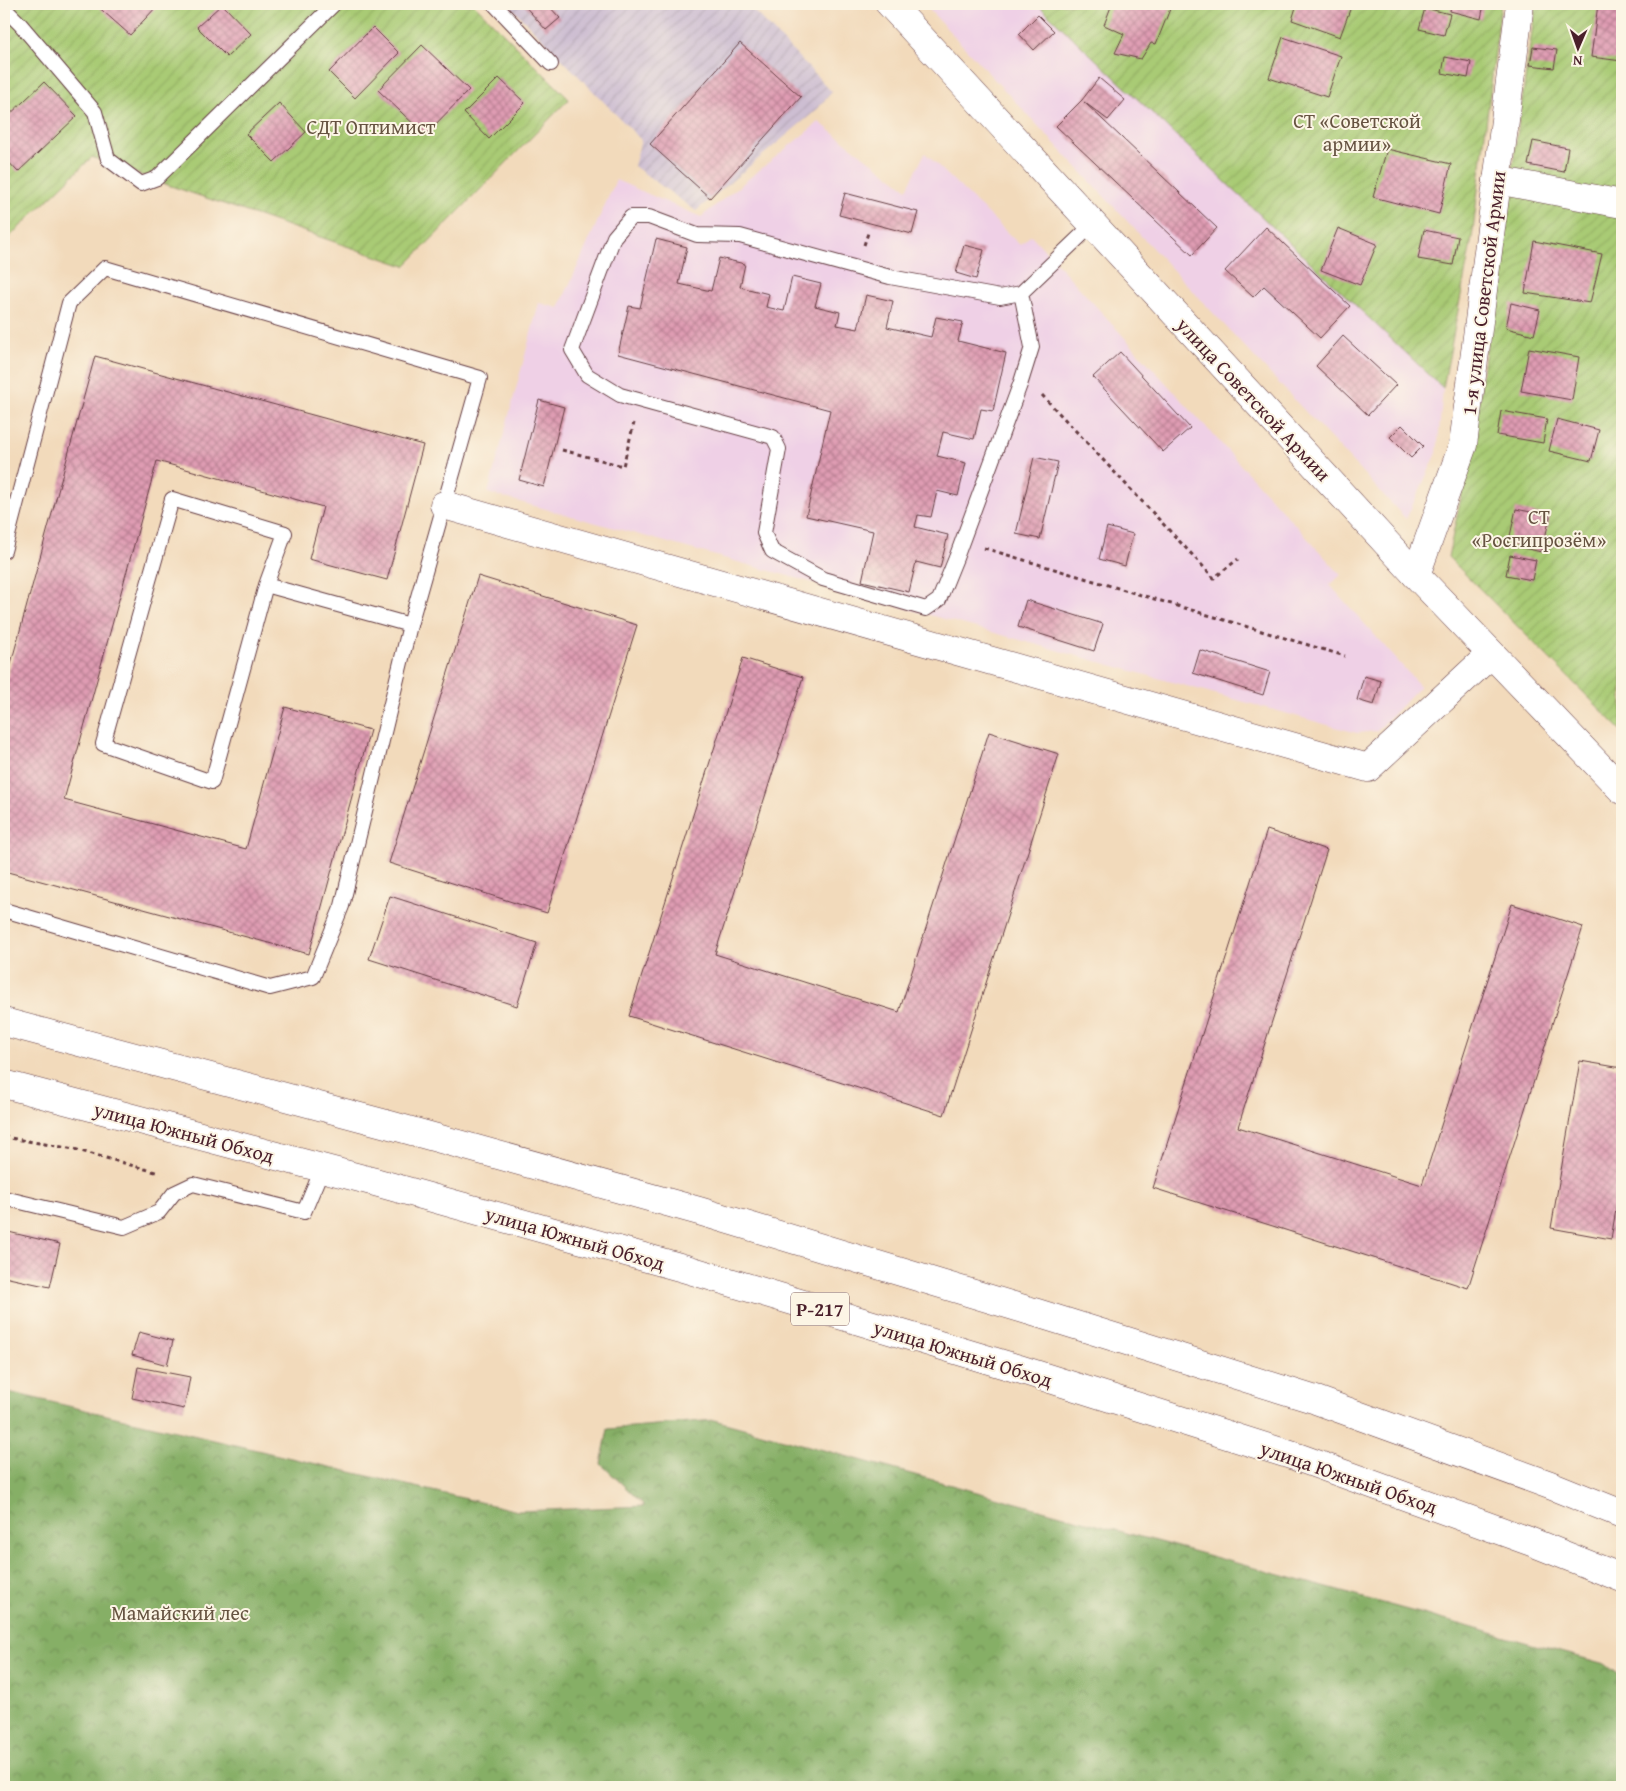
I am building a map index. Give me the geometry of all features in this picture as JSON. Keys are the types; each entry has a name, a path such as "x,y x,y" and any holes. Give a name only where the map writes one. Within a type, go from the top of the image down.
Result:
{"main road":[{"name":"улица Советской Армии","path":"890,4 1416,575 1622,790"},
{"name":"1-я улица Советской Армии","path":"1416,575 1463,445 1520,4"},
{"path":"1497,180 1622,204"},
{"path":"444,505 1368,768 1492,654"},
{"path":"4,1022 390,1125 699,1211 1028,1310 1316,1400 1550,1485 1622,1514"},
{"name":"улица Южный Обход","path":"4,1084 322,1168 683,1268 1038,1375 1297,1457 1529,1541 1622,1578"}],"lane":[{"path":"4,8 20,24 95,112 108,159 141,184 157,178 334,4"},
{"path":"494,4 551,64"},
{"path":"1021,293 1032,347 1021,382 939,600 926,609 823,579 772,551 764,534 779,449 772,437 620,395 587,375 572,350 614,237 631,217 649,216 697,235 740,236 890,276 1000,297 1021,293 1093,224"},
{"path":"4,551 69,303 105,268 480,378 410,625 342,906 314,977 270,988 4,910"},
{"path":"172,499 284,533 266,585 212,782 103,744 172,499"},
{"path":"266,585 410,625"},
{"path":"4,1198 124,1228 159,1212 174,1193 193,1184 304,1212 322,1168"}],"path":[{"path":"1021,382 1045,397 1214,578 1238,559"},
{"path":"562,450 623,466 640,401"},
{"path":"962,542 1345,656"},
{"path":"4,1138 74,1149 199,1185"}],"shaded area":[{"path":"508,4 747,4 832,92 813,113 696,211 634,166 641,140"},
{"path":"924,4 1037,4 1443,388 1437,453 1406,519"},
{"path":"819,122 907,189 925,153 1020,245 1031,235 1341,575 1330,585 1420,686 1377,731 1357,733 488,493 539,303 559,308 616,180 701,217"}],"green space":[{"name":"СДТ Оптимист","path":"4,4 474,4 569,99 405,266 92,157 4,242"},
{"name":"СТ «Советской армии»","path":"1037,4 1501,4 1472,238 1443,388"},
{"name":"СТ «Росгипрозём»","path":"1536,4 1622,4 1622,731 1448,557 1472,447"},
{"name":"Мамайский лес","path":"4,1391 518,1511 645,1506 601,1464 608,1429 714,1420 1605,1664 1622,1677 1622,1787 4,1787"}],"building":[{"path":"95,4 159,4 130,35"},
{"path":"222,4 251,34 227,57 197,27"},
{"path":"523,4 547,4 560,18 546,30"},
{"path":"1112,4 1172,4 1156,44 1151,43 1141,59 1115,53 1124,34 1104,25"},
{"path":"1297,4 1352,4 1340,37 1292,20"},
{"path":"1451,4 1484,4 1481,19 1450,11"},
{"path":"1598,4 1622,4 1622,61 1591,57"},
{"path":"1425,8 1450,14 1444,35 1419,29"},
{"path":"1038,15 1054,31 1034,50 1019,34"},
{"path":"373,27 399,53 355,98 329,72"},
{"path":"1283,37 1341,56 1327,97 1269,78"},
{"path":"740,43 801,97 710,198 650,144"},
{"path":"422,45 469,90 425,135 378,90"},
{"path":"1533,47 1557,50 1554,68 1530,65"},
{"path":"1445,57 1471,62 1468,78 1442,73"},
{"path":"499,78 525,103 489,139 464,113"},
{"path":"1099,78 1125,100 1108,120 1084,102 1217,228 1192,255 1056,126 1082,100"},
{"path":"44,82 77,116 18,172 4,157 4,120"},
{"path":"279,103 306,132 274,162 246,134"},
{"path":"1533,141 1568,148 1564,172 1528,165"},
{"path":"1387,149 1451,164 1439,214 1373,197"},
{"path":"845,193 918,212 912,234 839,215"},
{"path":"1266,227 1350,306 1320,338 1264,286 1253,297 1225,271"},
{"path":"1338,228 1377,244 1360,285 1321,270"},
{"path":"1424,230 1458,237 1453,265 1418,259"},
{"path":"656,239 687,247 679,284 711,291 719,258 745,264 740,287 769,294 766,307 784,311 792,277 821,284 815,306 840,312 837,325 858,329 866,295 893,301 887,327 931,337 936,317 963,322 958,341 1006,353 993,411 981,409 974,439 943,432 937,456 966,463 958,496 937,491 931,517 918,515 915,527 948,535 940,568 916,562 909,592 862,581 873,531 806,516 830,410 618,354 629,306 640,308"},
{"path":"1534,241 1602,254 1590,303 1525,293"},
{"path":"964,245 984,250 976,279 956,273"},
{"path":"1511,303 1540,310 1534,335 1506,328"},
{"path":"1343,336 1396,385 1368,415 1316,366"},
{"path":"1529,348 1579,357 1572,400 1521,391"},
{"path":"1120,352 1190,428 1163,452 1093,377"},
{"path":"95,356 423,445 387,580 309,559 323,507 157,461 64,800 246,849 285,707 370,730 309,954 4,871 4,689"},
{"path":"539,400 564,407 544,487 519,480"},
{"path":"1501,411 1547,419 1543,443 1497,435"},
{"path":"1557,419 1599,430 1591,461 1549,451"},
{"path":"1402,425 1423,446 1411,458 1390,437"},
{"path":"1034,457 1058,462 1040,539 1016,534"},
{"path":"1516,509 1550,516 1542,552 1508,545"},
{"path":"1107,527 1133,534 1125,566 1099,559"},
{"path":"1510,555 1536,560 1532,580 1506,575"},
{"path":"478,576 637,625 547,913 389,863"},
{"path":"1026,600 1103,624 1094,651 1018,627"},
{"path":"1200,650 1270,672 1263,695 1193,673"},
{"path":"743,658 803,677 715,954 899,1012 989,732 1059,754 944,1115 629,1016"},
{"path":"1364,676 1381,681 1374,705 1357,700"},
{"path":"1267,830 1327,850 1238,1127 1422,1185 1512,904 1583,927 1468,1288 1153,1188"},
{"path":"390,896 537,943 517,1006 369,959"},
{"path":"1580,1061 1622,1068 1622,1174 1611,1239 1551,1228"},
{"path":"4,1231 60,1244 50,1287 4,1277"},
{"path":"139,1332 173,1341 167,1365 132,1355"},
{"path":"138,1367 190,1377 184,1409 132,1398"}]}
